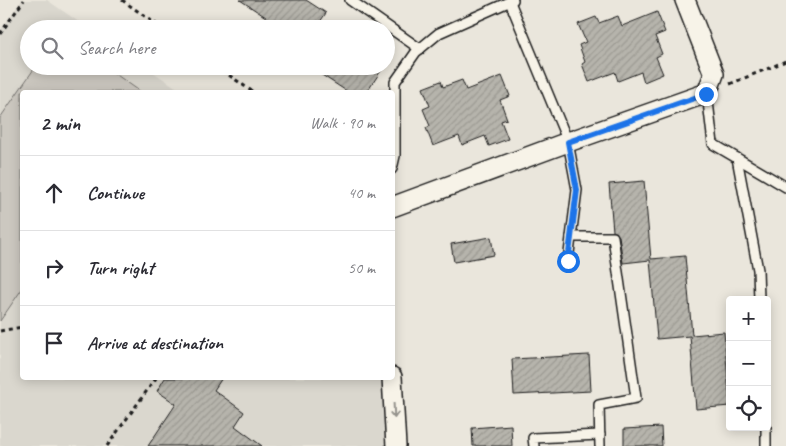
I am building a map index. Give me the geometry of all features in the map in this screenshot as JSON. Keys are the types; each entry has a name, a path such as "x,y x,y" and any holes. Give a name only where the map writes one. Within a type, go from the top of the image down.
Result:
{"street":[{"path":"395,206 568,142 706,94 714,74 685,0"},
{"path":"392,380 396,446"}],"lane":[{"path":"350,0 379,20"},
{"path":"395,156 395,82 420,49 439,33 512,1 568,142 577,190 568,261"},
{"path":"395,32 420,49"},
{"path":"706,94 713,144 786,187"},
{"path":"737,158 758,270 759,296"},
{"path":"571,237 613,237 636,398 599,405 600,446"},
{"path":"766,431 766,446"},
{"path":"534,446 533,438 600,435"}],"path":[{"path":"0,34 24,0"},
{"path":"122,0 150,20"},
{"path":"706,94 786,61"},
{"path":"229,75 250,90"},
{"path":"0,330 20,327"},
{"path":"107,446 155,380"}],"shaded area":[{"path":"22,0 47,0 76,20 20,20 20,75 158,75 180,90 20,90 20,380 382,380 385,446 0,446 0,31"},
{"path":"30,75 117,75 138,90 20,90 20,292 0,321 0,118"}],"building":[{"path":"240,0 306,0 326,13 321,20 270,20"},
{"path":"657,12 665,32 655,36 662,54 656,57 663,74 644,82 641,72 618,81 615,72 589,82 582,64 585,62 579,45 586,42 578,24 596,17 599,23 618,16 622,26"},
{"path":"322,75 378,75 368,90 345,90"},
{"path":"502,76 510,96 500,100 507,119 501,121 508,139 489,146 485,136 462,145 459,136 433,146 426,128 430,126 423,109 430,106 423,88 441,81 443,87 462,80 466,90"},
{"path":"644,181 651,259 685,256 692,335 724,332 726,406 696,409 690,336 657,339 650,260 623,263 619,236 613,231 609,184"},
{"path":"491,237 494,255 454,262 451,244"},
{"path":"589,355 591,391 514,395 512,359"},
{"path":"164,380 221,380 214,390 244,412 235,426 262,446 148,446 176,404 157,391"},
{"path":"511,425 512,446 473,446 472,428"},
{"path":"661,427 662,446 624,446 624,429"}],"route":[{"path":"568,261 577,190 568,142 706,94"}]}
